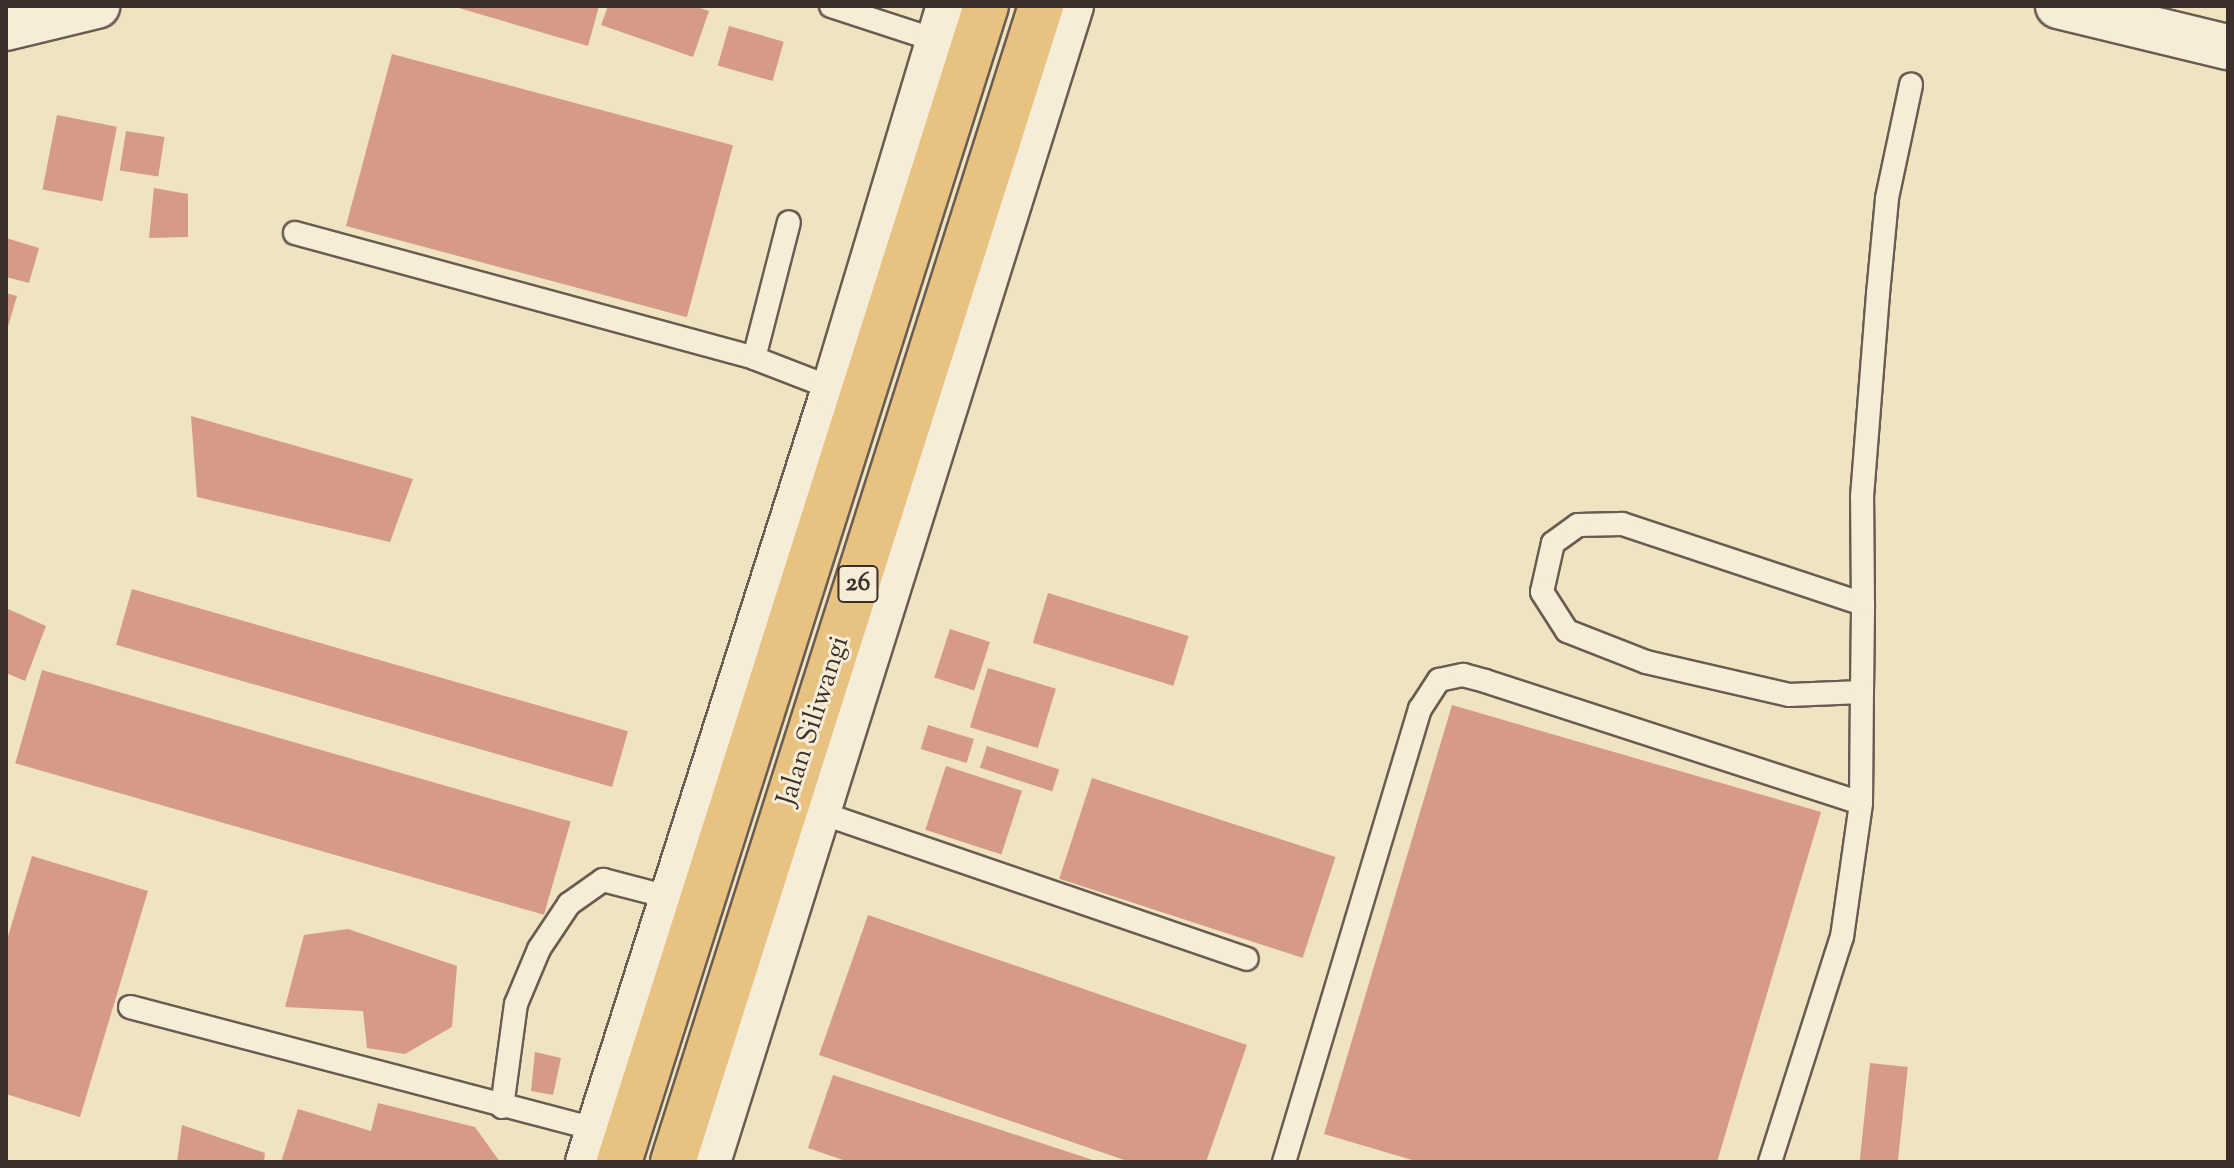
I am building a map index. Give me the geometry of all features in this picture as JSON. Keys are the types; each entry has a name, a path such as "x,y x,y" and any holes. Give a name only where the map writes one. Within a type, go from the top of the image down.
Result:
{"highway":[{"name":"Jalan Siliwangi","path":"601,1151 986,6"},
{"name":"Jalan Siliwangi","path":"673,1162 785,859 1041,6"}],"street":[{"path":"6,28 97,6"},
{"path":"708,1162 785,859 818,812 1071,6"},
{"path":"2058,6 2228,47"},
{"path":"601,1151 672,898 834,389 943,24"}],"lane":[{"path":"831,6 943,24"},
{"path":"1770,1162 1842,937 1861,803 1862,497 1887,198 1911,85"},
{"path":"754,358 789,222"},
{"path":"295,233 754,358 834,389"},
{"path":"1862,692 1789,695 1646,662 1567,631 1542,592 1553,543 1578,525 1622,524 1863,604"},
{"path":"1284,1162 1420,709 1439,680 1452,675 1474,678 1861,803"},
{"path":"818,812 1247,959"},
{"path":"502,1107 516,1004 539,949 569,904 603,880 672,898"},
{"path":"130,1007 502,1107 601,1151"}],"building":[{"path":"452,6 599,6 588,46"},
{"path":"608,6 694,6 709,11 693,57 601,25"},
{"path":"729,26 784,42 772,81 718,65"},
{"path":"392,54 733,145 687,317 346,226"},
{"path":"57,115 117,127 102,201 42,190"},
{"path":"126,131 165,137 158,177 120,171"},
{"path":"154,188 188,194 188,237 149,238"},
{"path":"6,238 39,248 29,283 6,277"},
{"path":"6,293 17,296 7,330 6,330"},
{"path":"191,416 413,479 390,542 197,497"},
{"path":"132,589 628,731 612,787 116,645"},
{"path":"1048,593 1189,636 1173,686 1033,643"},
{"path":"6,608 46,626 25,681 6,673"},
{"path":"950,629 990,642 974,690 934,678"},
{"path":"988,668 1056,689 1038,748 970,727"},
{"path":"42,670 571,822 544,915 15,763"},
{"path":"1452,705 1821,812 1717,1162 1419,1162 1324,1134"},
{"path":"928,725 974,739 967,763 921,749"},
{"path":"987,746 1059,769 1052,791 980,768"},
{"path":"946,766 1022,791 1001,854 925,830"},
{"path":"1092,778 1335,857 1303,958 1059,879"},
{"path":"32,856 148,891 80,1117 6,1094 6,943"},
{"path":"868,915 1247,1045 1206,1162 1130,1162 819,1055"},
{"path":"348,929 457,966 452,1027 405,1054 367,1048 363,1011 285,1007 304,935"},
{"path":"535,1052 561,1058 553,1095 531,1091"},
{"path":"1870,1063 1908,1067 1898,1162 1860,1162"},
{"path":"833,1075 1096,1162 849,1162 808,1148"},
{"path":"378,1103 475,1127 500,1162 281,1162 298,1109 371,1131"},
{"path":"182,1125 265,1153 264,1162 177,1162"}]}
